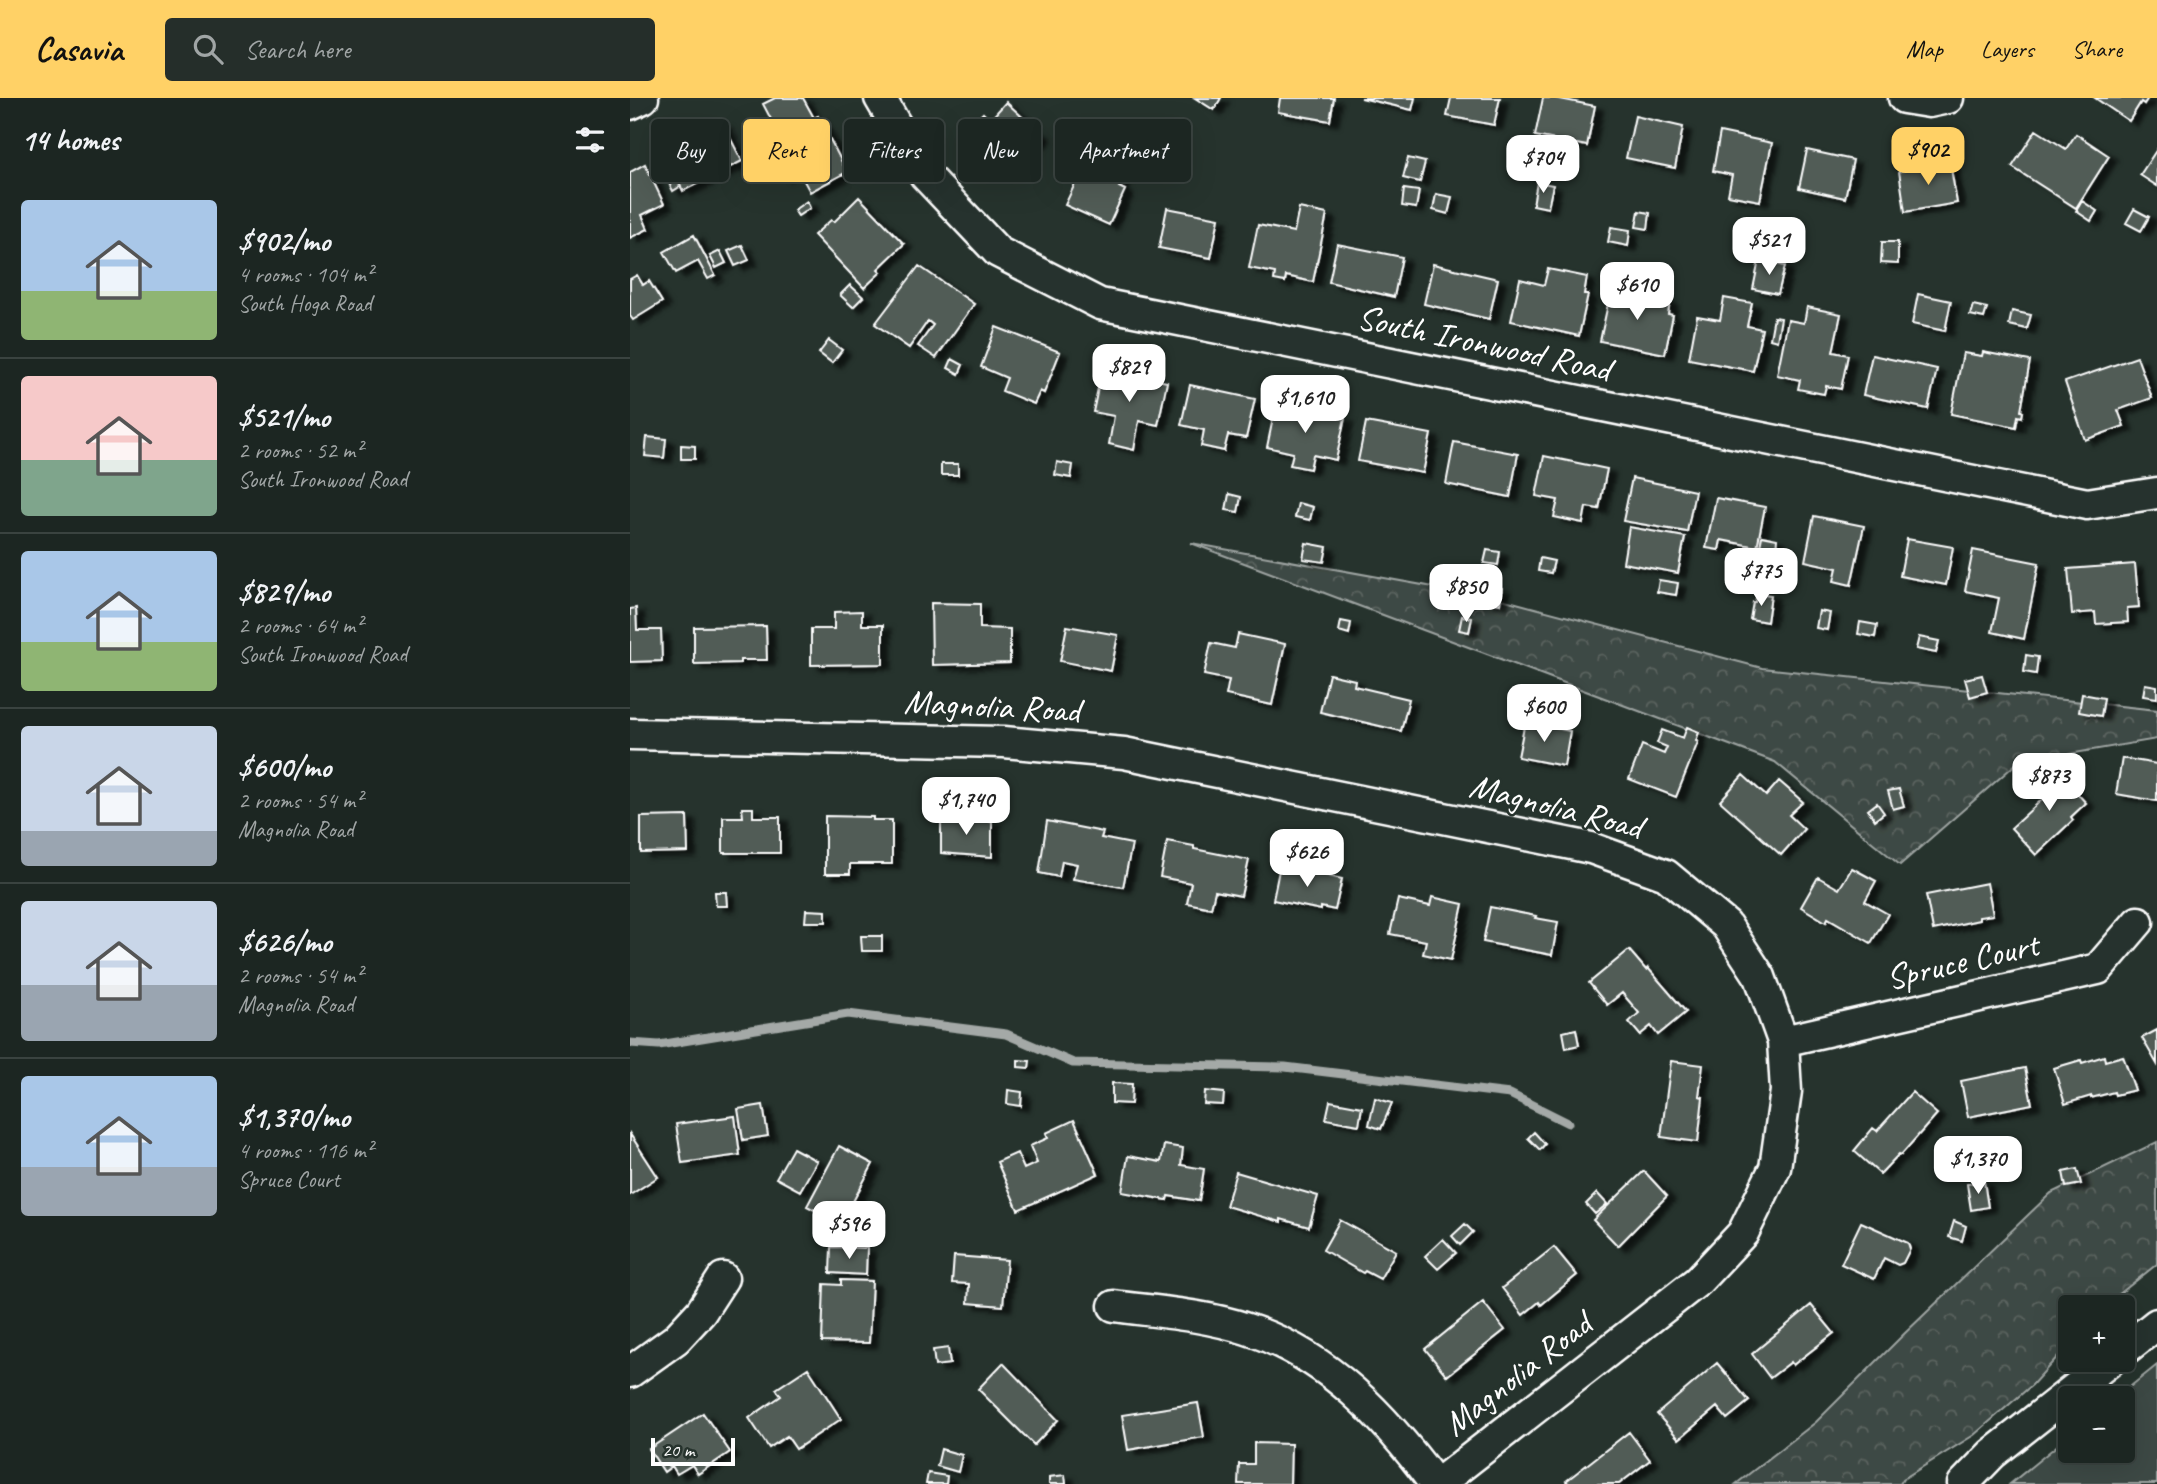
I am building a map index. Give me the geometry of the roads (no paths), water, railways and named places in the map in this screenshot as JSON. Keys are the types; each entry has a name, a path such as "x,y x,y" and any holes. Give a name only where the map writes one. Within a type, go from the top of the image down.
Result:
{"street":[{"path":"630,104 643,98"},
{"name":"South Ironwood Road","path":"880,98 925,176 998,251 1100,304 2087,504 2157,493"},
{"path":"1904,98 1928,102 1948,98"},
{"name":"Magnolia Road","path":"630,734 1004,741 1124,752 1591,848 1666,875 1726,925 1760,977 1783,1041 1786,1091 1775,1168 1743,1233 1698,1281 1436,1484"},
{"name":"Spruce Court","path":"1783,1041 2098,969 2138,922"},
{"path":"630,1372 676,1339 701,1312 723,1278"},
{"path":"1114,1306 1193,1317 1245,1328 1299,1351 1328,1370 1377,1412 1436,1484"},
{"path":"2135,1341 2157,1324"},
{"path":"1963,1484 1992,1454 2096,1372"}],"waterway":[{"path":"630,1043 659,1045 848,1014 1006,1034 1073,1063 1285,1067 1510,1094 1568,1123"}]}
